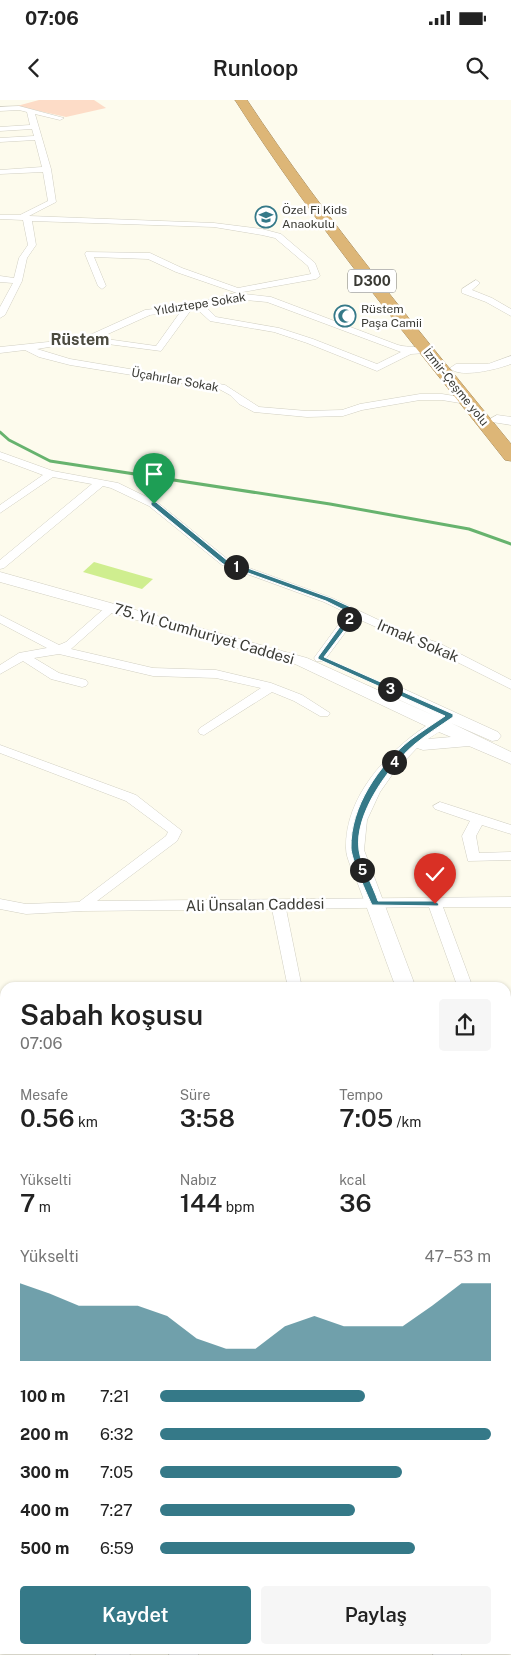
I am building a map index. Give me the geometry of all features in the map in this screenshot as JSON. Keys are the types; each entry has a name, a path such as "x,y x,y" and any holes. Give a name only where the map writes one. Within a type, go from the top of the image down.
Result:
{"highway":[{"name":"İzmir-Çeşme yolu","path":"241,100 261,133 311,204 511,456"},
{"name":"İzmir-Çeşme yolu","path":"251,100 262,120 333,219 456,368 504,420 511,437"}],"street":[{"path":"0,108 22,105 30,111 60,118"},
{"path":"16,218 34,212 52,202 47,169 30,111"},
{"path":"0,129 34,127"},
{"path":"0,140 37,138"},
{"path":"0,172 47,169"},
{"path":"0,217 214,225 262,232 278,236 312,265 316,276 236,293 150,256 89,254 102,286"},
{"path":"0,315 18,281 23,258 32,245 27,218"},
{"path":"0,279 18,281"},
{"path":"476,283 465,291 489,300 511,313"},
{"name":"Yıldıztepe Sokak","path":"0,350 28,348 95,336 148,312 198,306 236,293 268,299 342,328 409,351 426,350"},
{"path":"198,306 213,319 276,330 310,341 377,368 409,351"},
{"path":"84,338 158,349 188,308"},
{"name":"Üçahırlar Sokak","path":"28,348 42,355 70,362 222,387 256,410 307,414 344,413 360,407 420,397 466,400"},
{"path":"456,368 490,368 511,360"},
{"name":"Irmak Sokak","path":"1,457 51,474 114,486 154,504 226,563 328,600 398,633 435,646 511,684"},
{"path":"0,510 51,474"},
{"path":"0,568 100,483"},
{"name":"75. Yıl Cumhuriyet Caddesi","path":"0,568 224,626 284,644 320,658 449,723 472,740 511,759"},
{"name":"75. Yıl Cumhuriyet Caddesi","path":"0,578 301,661 449,723 511,745"},
{"path":"0,670 23,656 59,650 70,645 111,608"},
{"path":"320,658 354,612"},
{"path":"0,618 59,650 152,672 216,674 271,687 298,698 324,713"},
{"path":"23,656 55,676 82,683"},
{"path":"204,731 271,687"},
{"path":"422,745 449,723"},
{"path":"404,982 355,850 358,820 371,792 388,768 412,743 449,723"},
{"path":"405,752 422,745 472,740"},
{"path":"0,749 131,798 174,834 82,906"},
{"path":"440,806 511,830"},
{"path":"478,819 469,836 473,858 511,856"},
{"name":"Ali Ünsalan Caddesi","path":"0,904 26,910 82,906 511,902"},
{"path":"435,904 464,982"},
{"path":"278,905 294,982"}],"shaded area":[{"path":"39,100 94,100 106,108 66,117 17,106"}],"building":[{"path":"94,562 153,579 142,589 83,572"}],"waterway":[{"path":"0,432 9,440 50,461 330,504 469,529 511,544"}],"place":[{"name":"Özel Fi Kids Anaokulu","path":"266,217"},
{"name":"Rüstem Paşa Camii","path":"345,316"}],"district":[{"name":"Rüstem","path":"80,339"}],"route":[{"path":"154,504 226,563 328,600 354,612 320,658 450,716 412,743 388,768 371,792 358,820 355,850 375,903 435,904"}]}
